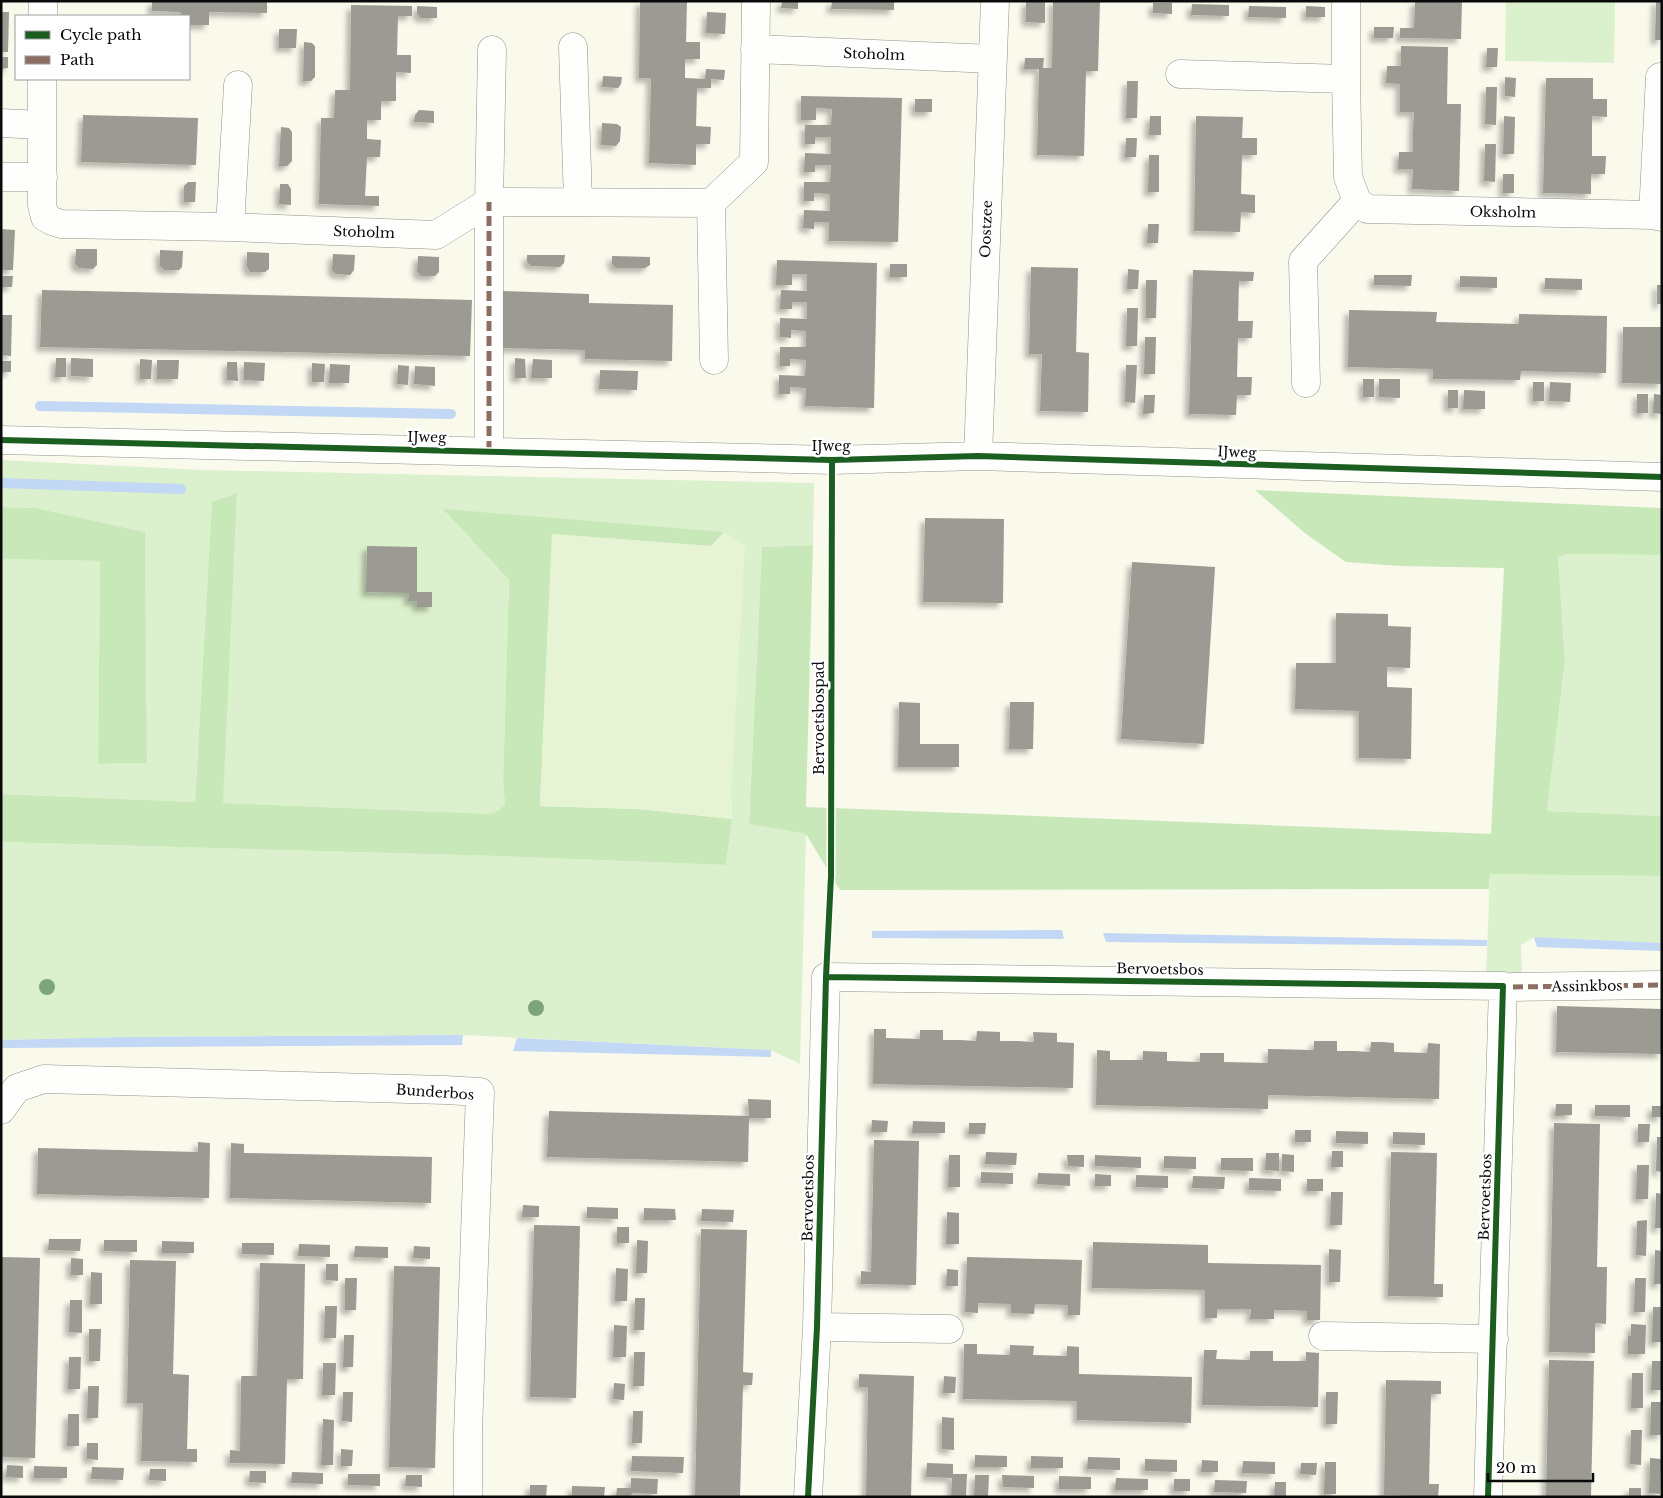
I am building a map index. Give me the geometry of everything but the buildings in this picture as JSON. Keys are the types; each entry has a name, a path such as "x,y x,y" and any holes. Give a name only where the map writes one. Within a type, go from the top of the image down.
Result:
{"street":[{"path":"43,1 43,15"},
{"path":"489,202 712,203 754,162 756,1"},
{"name":"Oostzee","path":"978,456 995,1"},
{"path":"1306,383 1303,261 1357,201 1348,177 1346,1"},
{"path":"573,47 578,202"},
{"name":"Stoholm","path":"755,49 993,59"},
{"path":"489,451 489,202 492,50"},
{"path":"1180,74 1346,78"},
{"name":"Oksholm","path":"1357,201 1367,209 1657,216 1660,77 1662,77"},
{"name":"Stoholm","path":"42,80 42,205 45,217 61,224 230,227 436,235 489,202"},
{"path":"230,227 238,85"},
{"path":"1,123 42,125"},
{"path":"1,177 43,177"},
{"path":"712,203 714,360"},
{"name":"IJweg","path":"1,440 832,460 978,456 1662,477"},
{"name":"Bervoetsbos","path":"808,1497 817,1327 826,977 1503,986 1488,1497"},
{"name":"Assinkbos","path":"1513,987 1662,985"},
{"name":"Bunderbos","path":"1,1110 17,1088 44,1079 480,1092 468,1497"},
{"path":"817,1327 949,1329"},
{"path":"1323,1336 1494,1338"}],"green space":[{"path":"1506,1 1615,1 1614,63 1505,61"},
{"path":"1,460 202,470 814,483 813,545 762,547 749,824 806,834 800,1064 771,1050 463,1035 127,1037 1,1040 1,842 498,856 726,865 732,819 731,793 444,510 509,580 503,782 505,805 493,814 222,803 237,493 212,502 195,802 1,794 1,559 100,561 98,764 147,763 145,532 36,508 1,507"},
{"path":"1255,490 1662,508 1662,555 1568,554 1558,557 1565,661 1547,811 1662,816 1662,876 1490,874 1489,889 840,890 806,834 749,824 762,547 813,545 806,807 1491,834 1504,568 1400,566 1346,562 1306,534"},
{"path":"237,493 223,803 493,814 505,805 503,782 509,580 443,509 724,532 711,546 552,534 540,806 639,809 732,819 726,865 498,856 1,842 1,794 195,802 212,502"},
{"path":"1,507 36,508 145,532 147,763 98,764 100,561 1,559"},
{"path":"724,532 745,545 731,793 732,819 639,809 540,806 552,534 711,546"},
{"path":"1567,554 1662,555 1662,816 1547,811 1565,661 1558,557"},
{"path":"1490,874 1662,876 1662,943 1534,937 1521,945 1522,979 1486,977"}],"water":[{"path":"1062,930 1064,939 872,938 872,931"},
{"path":"1103,933 1487,940 1487,946 1106,942"},
{"path":"1534,937 1662,943 1662,951 1537,947"},
{"path":"463,1035 462,1045 1,1048 1,1040 127,1037"},
{"path":"517,1038 771,1050 771,1057 513,1051"}],"waterway":[{"path":"40,406 451,414"},
{"path":"1,483 181,489"}],"marked path":[{"path":"489,202 489,451"},
{"path":"1513,987 1662,985"}],"cycle path":[{"path":"1,440 832,460 978,456 1662,477"},
{"name":"Bervoetsbospad","path":"826,977 831,876 832,460"},
{"path":"808,1497 817,1327 826,977 1503,986 1488,1497"}]}
